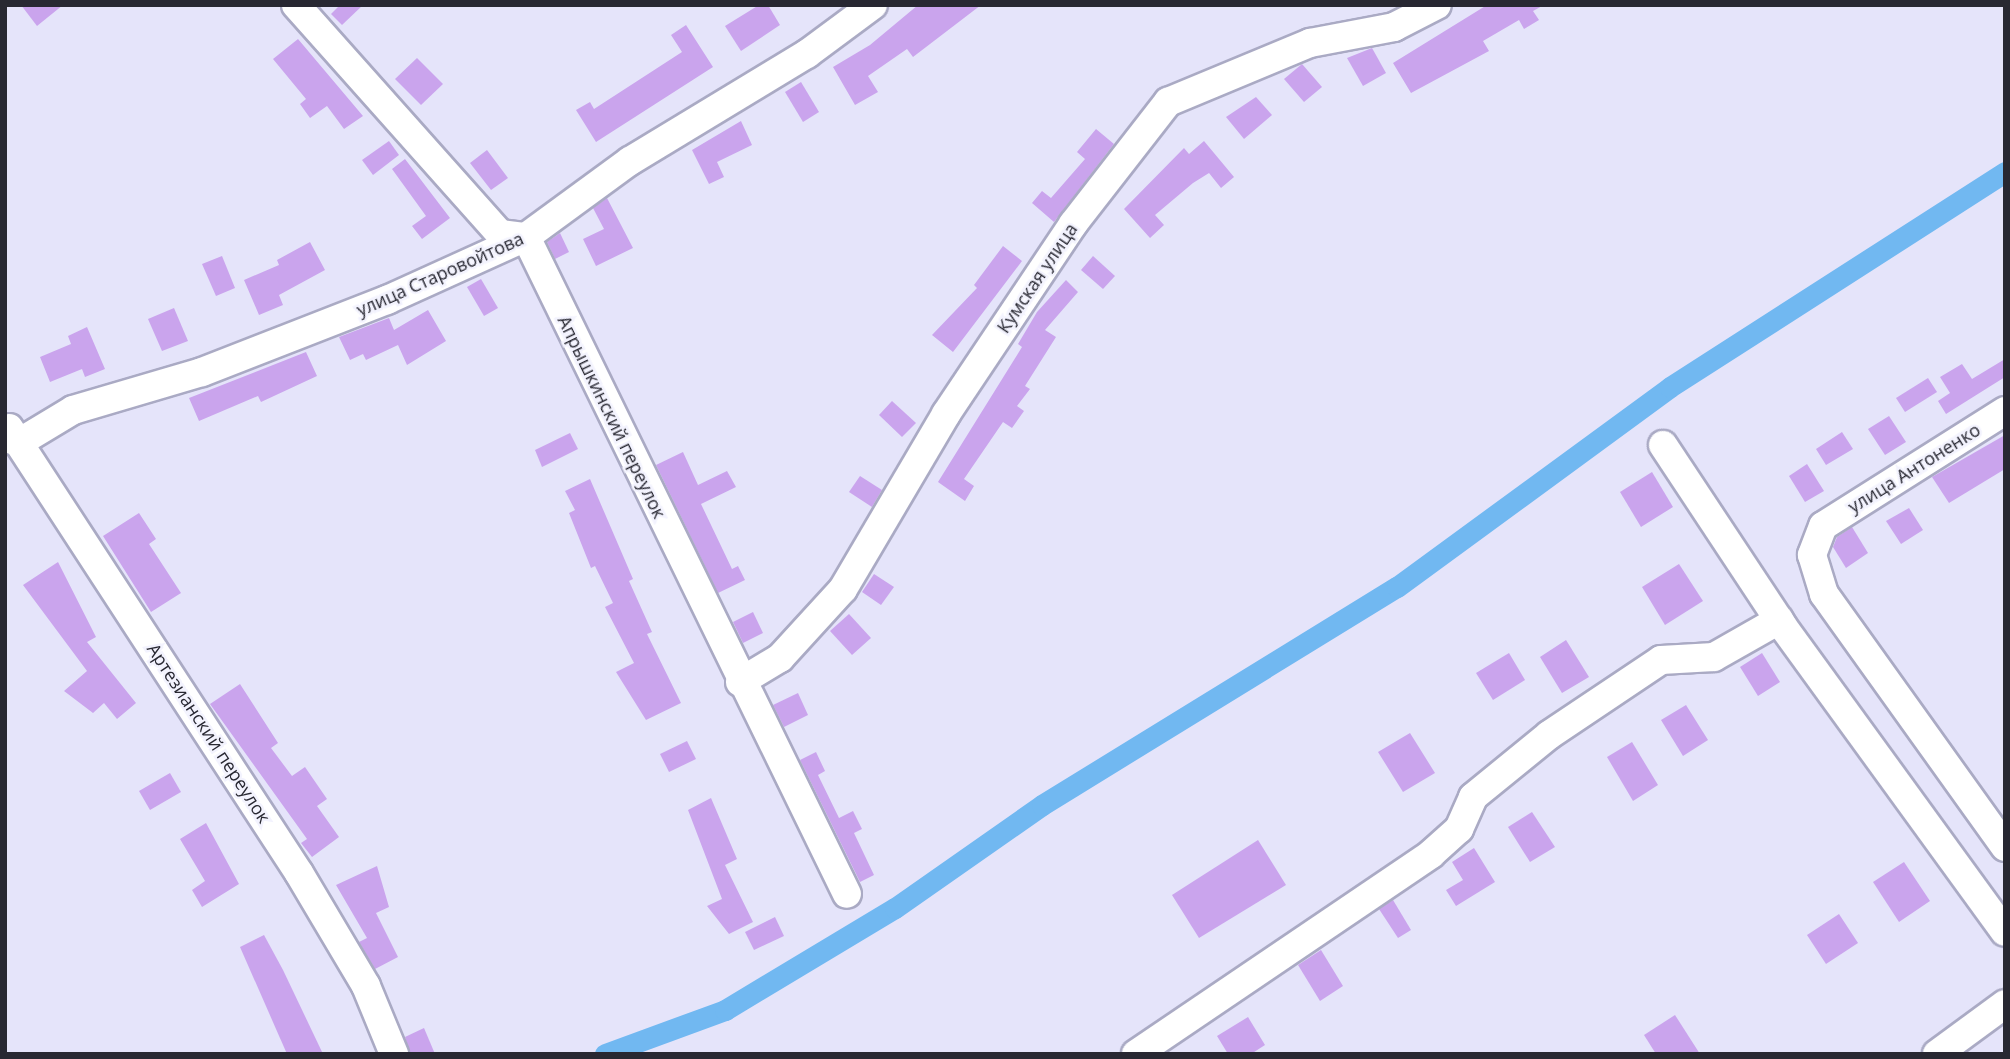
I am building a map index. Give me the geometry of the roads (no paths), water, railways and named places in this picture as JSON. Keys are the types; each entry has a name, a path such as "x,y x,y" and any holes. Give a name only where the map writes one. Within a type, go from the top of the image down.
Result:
{"street":[{"path":"296,5 500,234 526,237"},
{"name":"улица Старовойтова","path":"10,434 73,410 202,372 387,300 526,237 630,161 807,54 873,5"},
{"name":"Кумская улица","path":"740,682 780,658 843,589 946,414 1073,223 1168,102 1310,43 1394,27 1437,5"},
{"name":"Апрышкинский переулок","path":"526,237 740,682 847,894"},
{"name":"улица Антоненко","path":"2005,411 1823,526 1812,555 1825,594 2005,847"},
{"name":"Артезианский переулок","path":"10,434 299,873 366,986 394,1054"},
{"path":"1663,445 1779,620 2005,932"},
{"path":"1136,1054 1431,854 1460,829 1473,797 1560,727 1661,660 1714,657 1779,620"},
{"path":"1937,1054 2005,1004"}],"waterway":[{"path":"605,1054 725,1010 895,908 1042,805 1397,587 1670,387 2005,172"}]}
